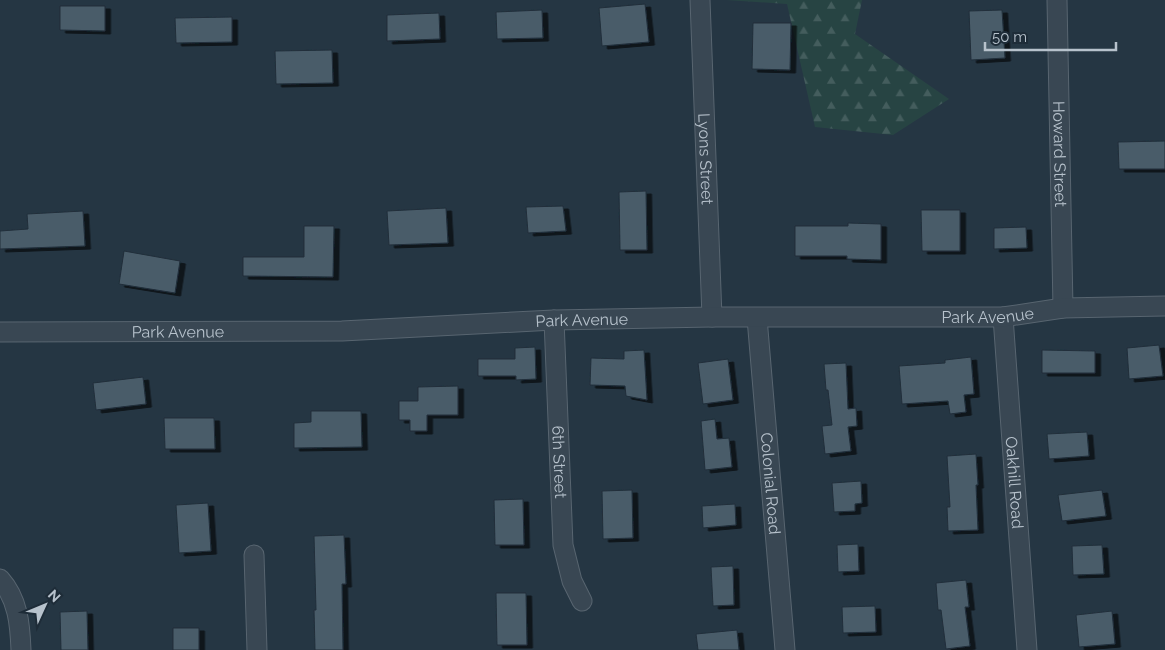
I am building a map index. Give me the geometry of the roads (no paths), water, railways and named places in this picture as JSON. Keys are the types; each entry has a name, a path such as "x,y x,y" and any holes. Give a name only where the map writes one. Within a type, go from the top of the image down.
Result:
{"street":[{"name":"Lyons Street","path":"700,0 712,317"},
{"name":"Howard Street","path":"1057,0 1063,308"},
{"name":"Park Avenue","path":"0,332 342,331 554,320 712,317 1003,317 1063,308 1165,306"},
{"name":"Oakhill Road","path":"1003,317 1027,650"},
{"name":"Colonial Road","path":"757,318 785,650"},
{"name":"6th Street","path":"554,320 563,545 572,580 582,600"},
{"path":"254,554 257,650"},
{"path":"0,579 16,606 21,650"}]}
